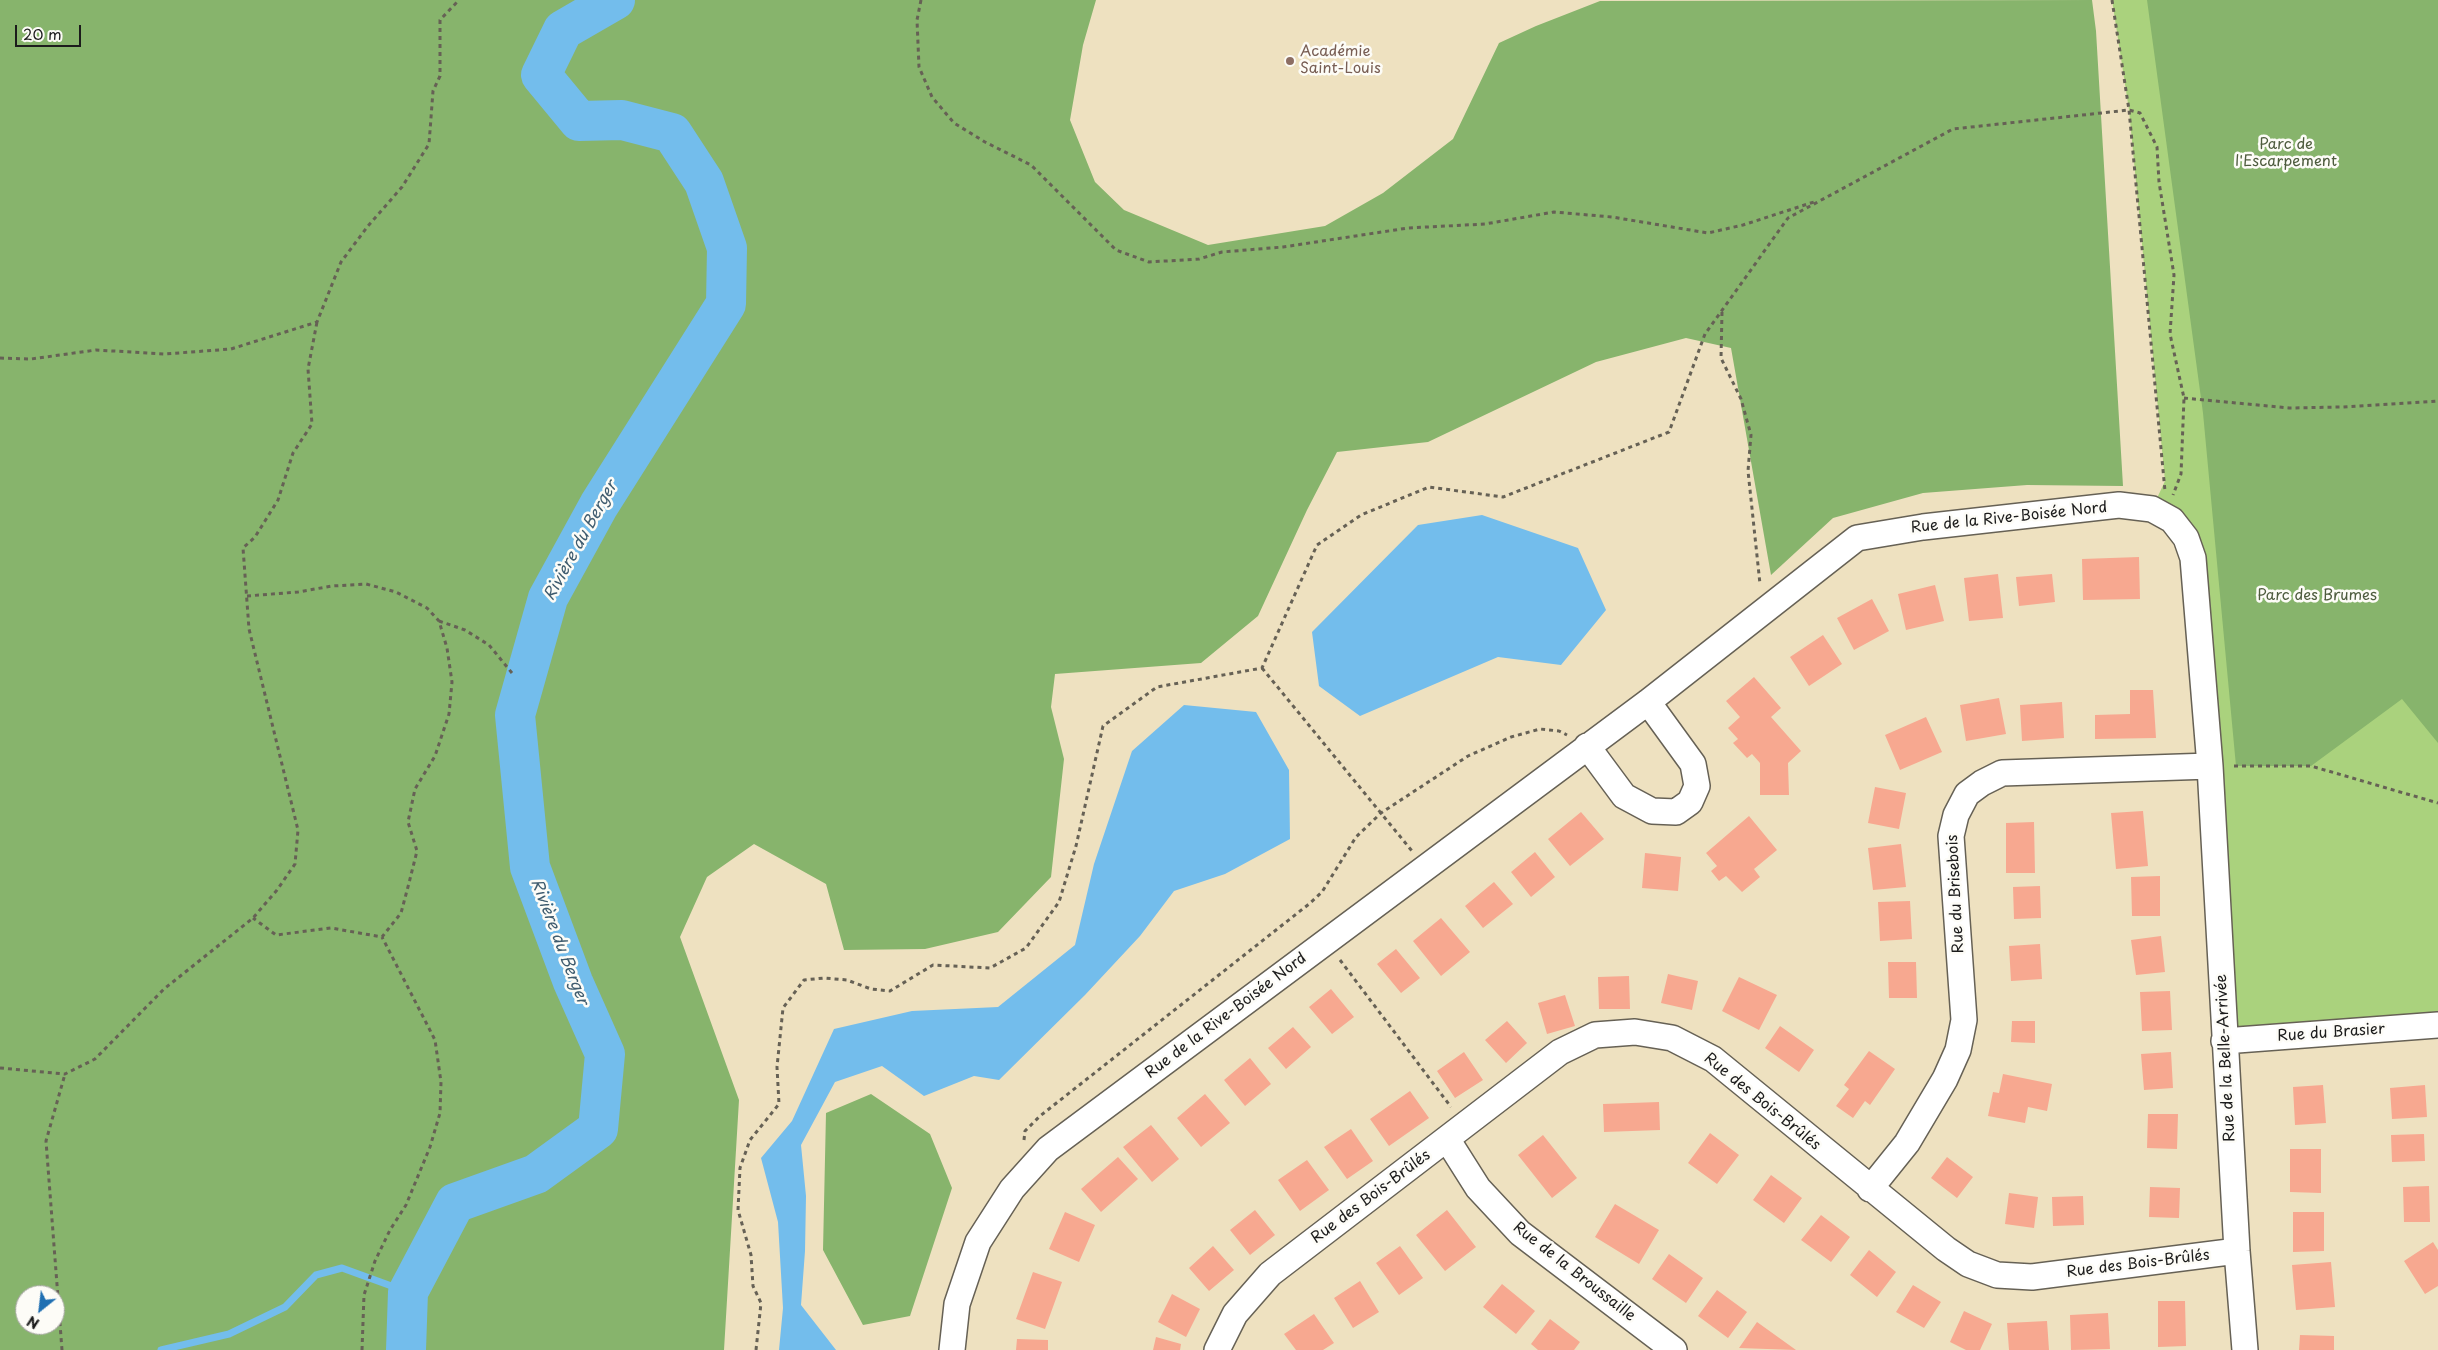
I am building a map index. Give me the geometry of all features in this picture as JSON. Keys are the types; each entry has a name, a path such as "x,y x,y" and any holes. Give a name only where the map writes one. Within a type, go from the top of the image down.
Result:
{"street":[{"name":"Rue de la Rive-Boisée Nord","path":"952,1350 957,1304 978,1242 1012,1189 1048,1149 1585,747 1648,702 1856,538 1923,526 2119,506 2152,509 2172,520 2186,538 2194,558 2210,766"},
{"path":"1585,747 1624,796 1652,812 1676,812 1690,802 1697,786 1693,764 1648,702"},
{"name":"Rue de la Belle-Arrivée","path":"2210,766 2224,1041 2245,1350"},
{"name":"Rue du Brisebois","path":"1870,1189 1907,1143 1946,1079 1958,1050 1964,1020 1951,836 1956,815 1967,794 1982,783 2002,773 2210,766"},
{"name":"Rue du Brasier","path":"2224,1041 2438,1025"},
{"name":"Rue des Bois-Brûlés","path":"1217,1350 1235,1314 1270,1274 1560,1052 1595,1035 1635,1032 1663,1036 1672,1038 1713,1059 1870,1189 1946,1249 1968,1264 1997,1274 2032,1277 2237,1252"},
{"name":"Rue de la Broussaille","path":"1456,1132 1478,1188 1520,1233 1674,1350"}],"path":[{"path":"0,1068 65,1074 95,1059 164,989 253,918 277,890 295,864 298,830 249,630 243,548 255,537 278,500 293,453 312,424 308,369 317,322 341,262 368,226 402,188 429,144 433,90 440,76 440,20 459,0"},
{"path":"921,0 917,20 919,67 932,97 954,123 985,142 1032,165 1116,250 1149,262 1199,259 1222,252 1284,248 1408,228 1485,224 1554,212 1612,217 1708,233 1743,225 1827,197"},
{"path":"2112,0 2129,110 2165,481 2165,516"},
{"path":"1262,668 1317,545 1361,515 1429,487 1503,497 1669,432 1705,334 1788,218 1953,129 2129,110 2140,113 2157,147 2159,182 2174,275 2170,334 2184,398 2181,474 2165,516"},
{"path":"1722,310 1720,358 1741,399 1751,435 1748,471 1757,565 1765,611"},
{"path":"0,358 31,359 96,350 165,354 231,349 317,322"},
{"path":"2184,398 2289,408 2438,401"},
{"path":"247,596 366,584 396,592 420,604 427,608 439,621 447,648 452,682 449,714 435,756 415,789 408,822 417,852 401,913 382,937"},
{"path":"439,621 465,630 489,645 512,673"},
{"path":"1262,668 1425,867"},
{"path":"756,1350 761,1303 752,1286 751,1255 738,1210 740,1168 750,1140 779,1104 777,1067 783,1008 804,980 824,978 847,980 871,990 890,991 933,965 990,968 1026,948 1059,902 1076,846 1103,726 1157,688 1262,668"},
{"path":"1037,1162 1024,1144 1025,1131 1040,1116 1309,904 1322,892 1356,837 1381,814 1468,756 1512,737 1540,730 1559,731 1577,739 1585,747"},
{"path":"2210,766 2311,766 2438,803"},
{"path":"253,918 276,935 330,928 382,937"},
{"path":"362,1350 364,1294 375,1261 390,1230 406,1205 430,1147 440,1113 441,1082 435,1040 382,937"},
{"path":"1326,941 1456,1132"},
{"path":"62,1350 46,1141 65,1074"}],"green space":[{"path":"0,0 1096,0 1083,45 1070,120 1095,182 1124,210 1208,245 1325,226 1383,193 1453,139 1499,43 1600,1 2092,0 2096,31 2123,486 2027,485 1923,493 1833,518 1771,575 1731,348 1686,338 1596,362 1428,442 1337,452 1307,510 1258,616 1201,663 1055,674 1051,707 1064,759 1051,877 998,932 925,949 844,950 826,884 754,844 707,877 680,937 739,1100 724,1350 0,1350"},
{"name":"Parc des Brumes","path":"2112,0 2438,0 2438,1025 2224,1041 2193,558 2152,509 2165,481 2129,110"},
{"name":"Parc de l'Escarpement","path":"2147,0 2438,0 2438,743 2402,699 2311,766 2236,766 2203,413"},
{"path":"871,1094 930,1134 952,1188 910,1316 863,1325 823,1250 826,1113"}],"water":[{"path":"1482,515 1578,548 1606,610 1561,665 1498,657 1360,716 1319,686 1312,632 1418,525"},
{"path":"1184,705 1256,712 1289,770 1290,839 1225,874 1174,891 1140,936 1085,995 999,1080 974,1076 924,1096 882,1066 835,1082 801,1145 806,1196 805,1251 801,1305 836,1350 779,1350 783,1308 778,1222 761,1158 792,1121 834,1029 912,1011 998,1007 1075,945 1094,864 1132,751"}],"building":[{"path":"2139,557 2140,599 2083,600 2082,559"},
{"path":"1998,574 2003,618 1969,621 1964,578"},
{"path":"2052,574 2055,602 2019,606 2016,577"},
{"path":"1935,585 1944,621 1906,630 1898,594"},
{"path":"1872,599 1889,631 1854,650 1837,618"},
{"path":"1823,635 1842,664 1809,686 1790,657"},
{"path":"1754,677 1781,708 1771,717 1801,751 1788,763 1789,795 1760,795 1760,763 1752,754 1747,758 1733,743 1738,739 1728,728 1740,717 1726,701"},
{"path":"2130,690 2153,690 2156,738 2095,739 2095,715 2130,714"},
{"path":"1999,698 2006,734 1966,741 1960,705"},
{"path":"2062,702 2064,738 2022,741 2020,705"},
{"path":"1926,717 1942,752 1900,770 1885,735"},
{"path":"1875,787 1906,793 1899,829 1868,823"},
{"path":"2143,811 2148,866 2116,869 2111,813"},
{"path":"1581,812 1604,839 1570,866 1548,839"},
{"path":"1749,816 1777,850 1754,869 1760,877 1742,892 1726,876 1719,881 1711,871 1717,866 1706,853"},
{"path":"2034,822 2035,873 2006,873 2006,823"},
{"path":"1901,844 1906,887 1873,890 1868,848"},
{"path":"1535,852 1555,877 1531,897 1511,872"},
{"path":"1645,853 1681,857 1678,891 1642,888"},
{"path":"2160,876 2160,916 2132,916 2131,877"},
{"path":"1494,882 1513,904 1483,928 1465,906"},
{"path":"2040,886 2041,918 2014,919 2013,887"},
{"path":"1910,901 1912,939 1880,941 1878,902"},
{"path":"1441,918 1470,952 1441,976 1413,941"},
{"path":"2161,936 2165,972 2136,975 2131,940"},
{"path":"2040,944 2042,979 2011,981 2009,946"},
{"path":"1396,949 1420,978 1401,993 1377,964"},
{"path":"1888,962 1916,962 1917,998 1889,998"},
{"path":"1668,974 1698,981 1692,1010 1661,1003"},
{"path":"1629,976 1630,1009 1599,1009 1598,977"},
{"path":"1739,977 1777,995 1759,1030 1722,1011"},
{"path":"1331,989 1354,1017 1332,1034 1309,1007"},
{"path":"2170,991 2172,1030 2142,1031 2140,992"},
{"path":"1565,995 1575,1026 1547,1034 1538,1003"},
{"path":"1507,1021 1527,1043 1506,1063 1485,1040"},
{"path":"2012,1021 2035,1021 2035,1043 2011,1042"},
{"path":"1780,1026 1814,1050 1799,1072 1765,1048"},
{"path":"1293,1027 1311,1047 1286,1069 1268,1048"},
{"path":"1869,1051 1895,1069 1870,1105 1865,1101 1853,1118 1836,1106 1849,1089 1844,1085"},
{"path":"1464,1052 1483,1080 1455,1098 1437,1071"},
{"path":"2171,1052 2173,1088 2144,1090 2141,1054"},
{"path":"1250,1058 1271,1084 1245,1106 1224,1080"},
{"path":"2003,1074 2052,1084 2047,1111 2028,1107 2025,1123 1988,1116 1993,1092 1999,1093"},
{"path":"2323,1085 2326,1123 2295,1125 2293,1087"},
{"path":"2425,1085 2427,1117 2392,1119 2390,1088"},
{"path":"1410,1091 1429,1118 1389,1146 1370,1119"},
{"path":"1205,1094 1230,1123 1201,1147 1177,1118"},
{"path":"1659,1102 1660,1130 1604,1132 1603,1104"},
{"path":"2148,1114 2178,1114 2177,1149 2147,1148"},
{"path":"1151,1125 1179,1159 1152,1182 1123,1147"},
{"path":"1351,1129 1373,1161 1347,1179 1324,1147"},
{"path":"1710,1133 1739,1155 1717,1184 1688,1163"},
{"path":"2424,1134 2425,1161 2392,1162 2391,1135"},
{"path":"1543,1135 1577,1178 1552,1198 1518,1155"},
{"path":"2290,1149 2321,1149 2321,1193 2290,1192"},
{"path":"1118,1157 1138,1179 1101,1212 1081,1189"},
{"path":"1947,1157 1973,1177 1957,1198 1931,1178"},
{"path":"1307,1160 1329,1190 1300,1211 1278,1180"},
{"path":"1771,1175 1802,1198 1784,1223 1753,1200"},
{"path":"2429,1186 2430,1222 2404,1222 2403,1187"},
{"path":"2150,1187 2180,1188 2179,1218 2149,1217"},
{"path":"2009,1193 2038,1197 2034,1228 2005,1224"},
{"path":"2083,1196 2084,1225 2053,1226 2052,1197"},
{"path":"1615,1204 1659,1230 1639,1264 1595,1237"},
{"path":"1255,1210 1275,1235 1250,1255 1230,1230"},
{"path":"1447,1210 1476,1247 1445,1271 1416,1235"},
{"path":"1065,1212 1095,1225 1079,1262 1049,1249"},
{"path":"2293,1212 2324,1212 2324,1251 2293,1252"},
{"path":"1821,1215 1850,1237 1831,1262 1801,1240"},
{"path":"2433,1242 2438,1250 2438,1286 2425,1294 2404,1261"},
{"path":"1213,1246 1234,1270 1209,1291 1189,1268"},
{"path":"1400,1246 1423,1278 1399,1295 1376,1263"},
{"path":"1869,1250 1896,1272 1877,1297 1850,1275"},
{"path":"1669,1254 1703,1278 1686,1303 1652,1279"},
{"path":"2331,1262 2335,1307 2296,1310 2292,1265"},
{"path":"1033,1272 1062,1282 1045,1329 1016,1319"},
{"path":"1360,1281 1379,1312 1353,1328 1334,1298"},
{"path":"1502,1284 1535,1311 1516,1334 1483,1307"},
{"path":"1913,1285 1941,1302 1924,1328 1896,1312"},
{"path":"1717,1290 1747,1312 1728,1338 1698,1316"},
{"path":"1172,1294 1200,1309 1186,1337 1158,1322"},
{"path":"2158,1301 2185,1301 2186,1346 2158,1347"},
{"path":"1964,1311 1992,1324 1980,1350 1966,1350 1950,1342"},
{"path":"2108,1313 2110,1349 2071,1350 2070,1315"},
{"path":"1314,1314 1334,1343 1323,1350 1296,1350 1284,1334"},
{"path":"1550,1319 1580,1342 1574,1350 1538,1350 1531,1344"},
{"path":"2047,1321 2049,1350 2009,1350 2007,1323"},
{"path":"1757,1322 1796,1350 1739,1348"},
{"path":"2300,1335 2334,1336 2334,1350 2299,1350"},
{"path":"1156,1337 1181,1344 1180,1350 1153,1350"},
{"path":"1017,1339 1048,1340 1048,1350 1016,1350"}],"waterway":[{"name":"Rivière du Berger","path":"406,1350 408,1292 455,1203 536,1174 598,1129 605,1054 573,982 530,867 515,715 548,598 599,505 726,304 727,248 704,182 672,133 622,120 579,121 541,75 563,30 615,0"},
{"path":"161,1350 229,1334 285,1307 316,1275 342,1268 408,1292"}],"place":[{"name":"Académie Saint-Louis","path":"1290,61"}]}
